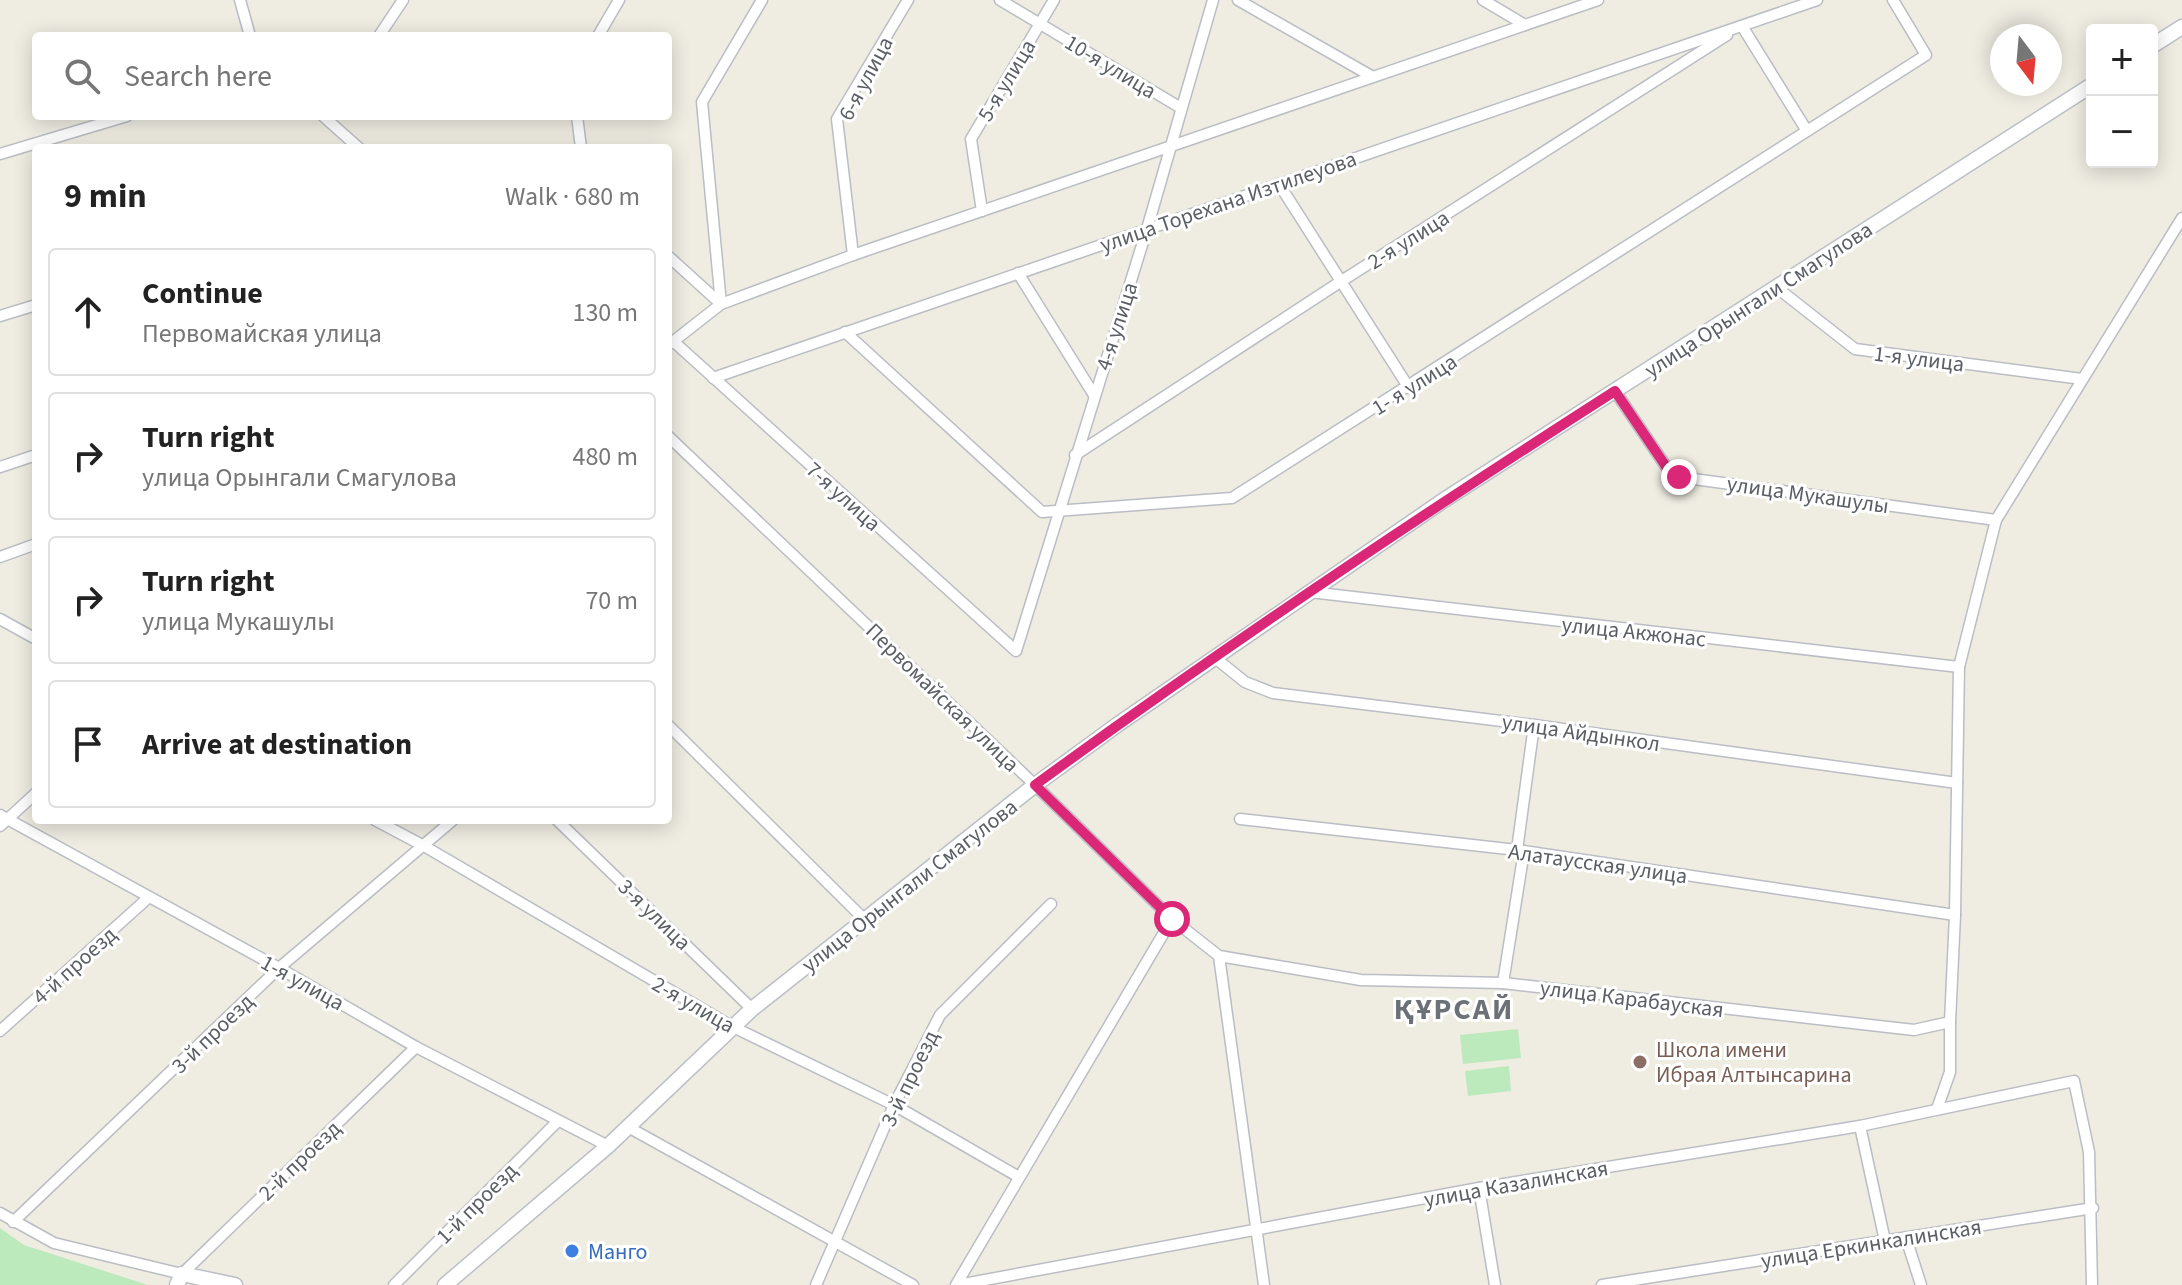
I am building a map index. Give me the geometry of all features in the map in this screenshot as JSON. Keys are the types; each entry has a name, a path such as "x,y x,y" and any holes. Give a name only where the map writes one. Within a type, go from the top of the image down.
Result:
{"main road":[{"path":"2158,42 2182,27"},
{"name":"улица Орынгали Смагулова","path":"445,1285 608,1146 752,1009 1035,785 1214,657 1444,500 2086,89"},
{"path":"180,1280 235,1285"}],"street":[{"path":"240,0 249,32"},
{"path":"382,32 403,0"},
{"path":"600,32 619,0"},
{"path":"721,304 702,102 762,0"},
{"name":"6-я улица","path":"853,255 837,119 908,0"},
{"name":"10-я улица","path":"1000,0 1181,108"},
{"name":"5-я улица","path":"982,211 971,139 1054,0"},
{"name":"4-я улица","path":"1016,651 1147,229 1213,0"},
{"path":"1238,0 1373,77"},
{"path":"1483,0 1525,25"},
{"path":"672,342 721,304 853,255 1598,0"},
{"path":"1807,131 1742,26 1817,0"},
{"name":"1- я улица","path":"845,332 1042,512 1232,498 1409,388 1926,55 1893,0"},
{"name":"улица Торехана Изтилеуова","path":"713,378 1742,26"},
{"name":"2-я улица","path":"1075,455 1742,26"},
{"path":"33,144 114,120"},
{"path":"334,120 355,144"},
{"path":"578,120 580,144"},
{"path":"0,154 32,144"},
{"path":"1279,184 1409,388"},
{"path":"1937,1109 1950,1072 1959,667 1996,520 2182,218"},
{"path":"672,260 721,304"},
{"path":"1018,273 1094,395"},
{"name":"1-я улица","path":"1776,287 1855,349 2082,379"},
{"path":"0,316 32,306"},
{"name":"7-я улица","path":"672,344 1016,651"},
{"name":"улица Мукашулы","path":"1615,391 1667,468 1679,477 1996,520"},
{"name":"Первомайская улица","path":"672,440 1172,919 1219,956"},
{"path":"0,467 32,456"},
{"path":"0,557 32,545"},
{"name":"улица Акжонас","path":"1310,592 1959,667"},
{"path":"0,619 32,637"},
{"name":"улица Айдынкол","path":"1214,657 1245,682 1273,693 1957,783"},
{"path":"1503,983 1534,725"},
{"path":"672,729 865,920"},
{"path":"3,820 32,796"},
{"name":"Алатаусская улица","path":"1240,819 1521,851 1955,915"},
{"name":"1-я улица","path":"3,820 279,968 416,1047 608,1146"},
{"name":"2-я улица","path":"383,824 733,1027 894,1105 1019,1177"},
{"name":"3-й проезд","path":"13,1222 279,968 449,824"},
{"name":"3-я улица","path":"561,824 752,1009"},
{"name":"4-й проезд","path":"0,1031 148,898"},
{"name":"3-й проезд","path":"816,1285 894,1105 940,1015 1051,904"},
{"path":"957,1285 1172,919"},
{"path":"1219,956 1264,1285"},
{"name":"улица Карабауская","path":"1219,956 1361,980 1503,983 1914,1030 1950,1022"},
{"name":"2-й проезд","path":"180,1280 416,1047"},
{"name":"улица Казалинская","path":"957,1285 1479,1188 1860,1126 2074,1081 2089,1152 2093,1208"},
{"name":"1-й проезд","path":"394,1285 558,1121"},
{"path":"1860,1126 1885,1241"},
{"path":"628,1127 913,1285"},
{"path":"1479,1188 1495,1285"},
{"path":"2092,1285 2093,1208"},
{"name":"улица Еркинкалинская","path":"1602,1285 2093,1208"},
{"path":"0,1213 54,1243 180,1280"},
{"path":"1906,1238 1921,1285"}],"green space":[{"path":"1518,1029 1521,1058 1463,1064 1460,1035"},
{"path":"1509,1066 1511,1091 1468,1096 1465,1071"},
{"path":"0,1228 24,1245 148,1285 0,1285"}],"place":[{"name":"Школа имени Ибрая Алтынсарина","path":"1640,1062"},
{"name":"Манго","path":"572,1251"}],"district":[{"name":"ҚҰРСАЙ","path":"1454,1009"}],"route":[{"path":"1172,919 1035,785 1214,657 1444,500 1615,391 1667,468 1679,477"}]}
